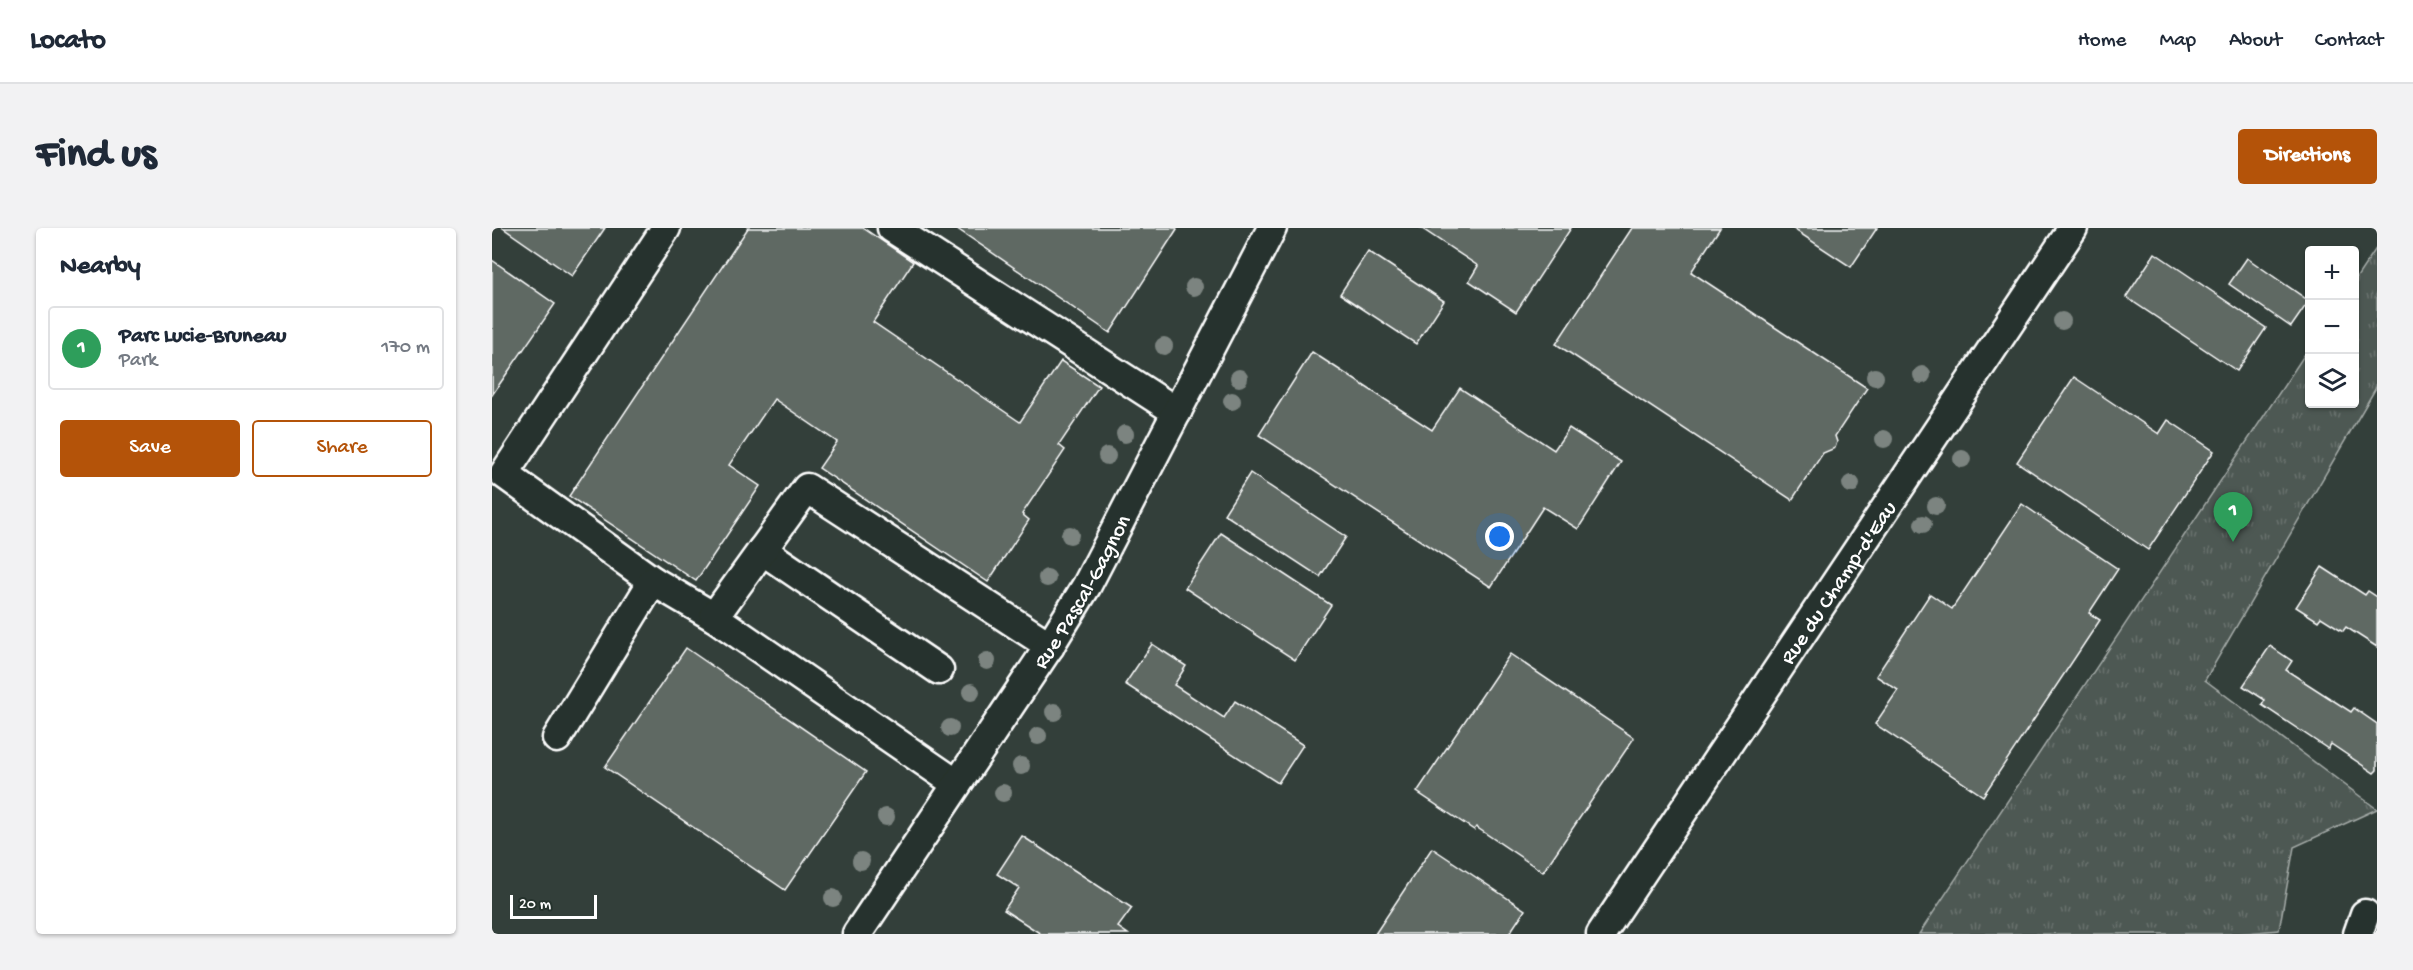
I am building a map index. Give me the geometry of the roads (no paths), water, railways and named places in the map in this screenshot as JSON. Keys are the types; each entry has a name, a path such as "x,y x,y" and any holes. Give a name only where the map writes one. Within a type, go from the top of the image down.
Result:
{"street":[{"path":"666,228 504,474 653,580 714,617 957,784"},
{"path":"892,228 1177,412"},
{"name":"Rue Pascal-Gagnon","path":"857,934 1050,646 1087,585 1272,228"},
{"name":"Rue du Champ-d'Eau","path":"1601,934 2073,228"},
{"path":"714,617 807,488 1050,646"},
{"path":"762,550 939,670"},
{"path":"556,738 653,580"}],"place":[{"name":"Parc Lucie-Bruneau","path":"2233,542"}]}
